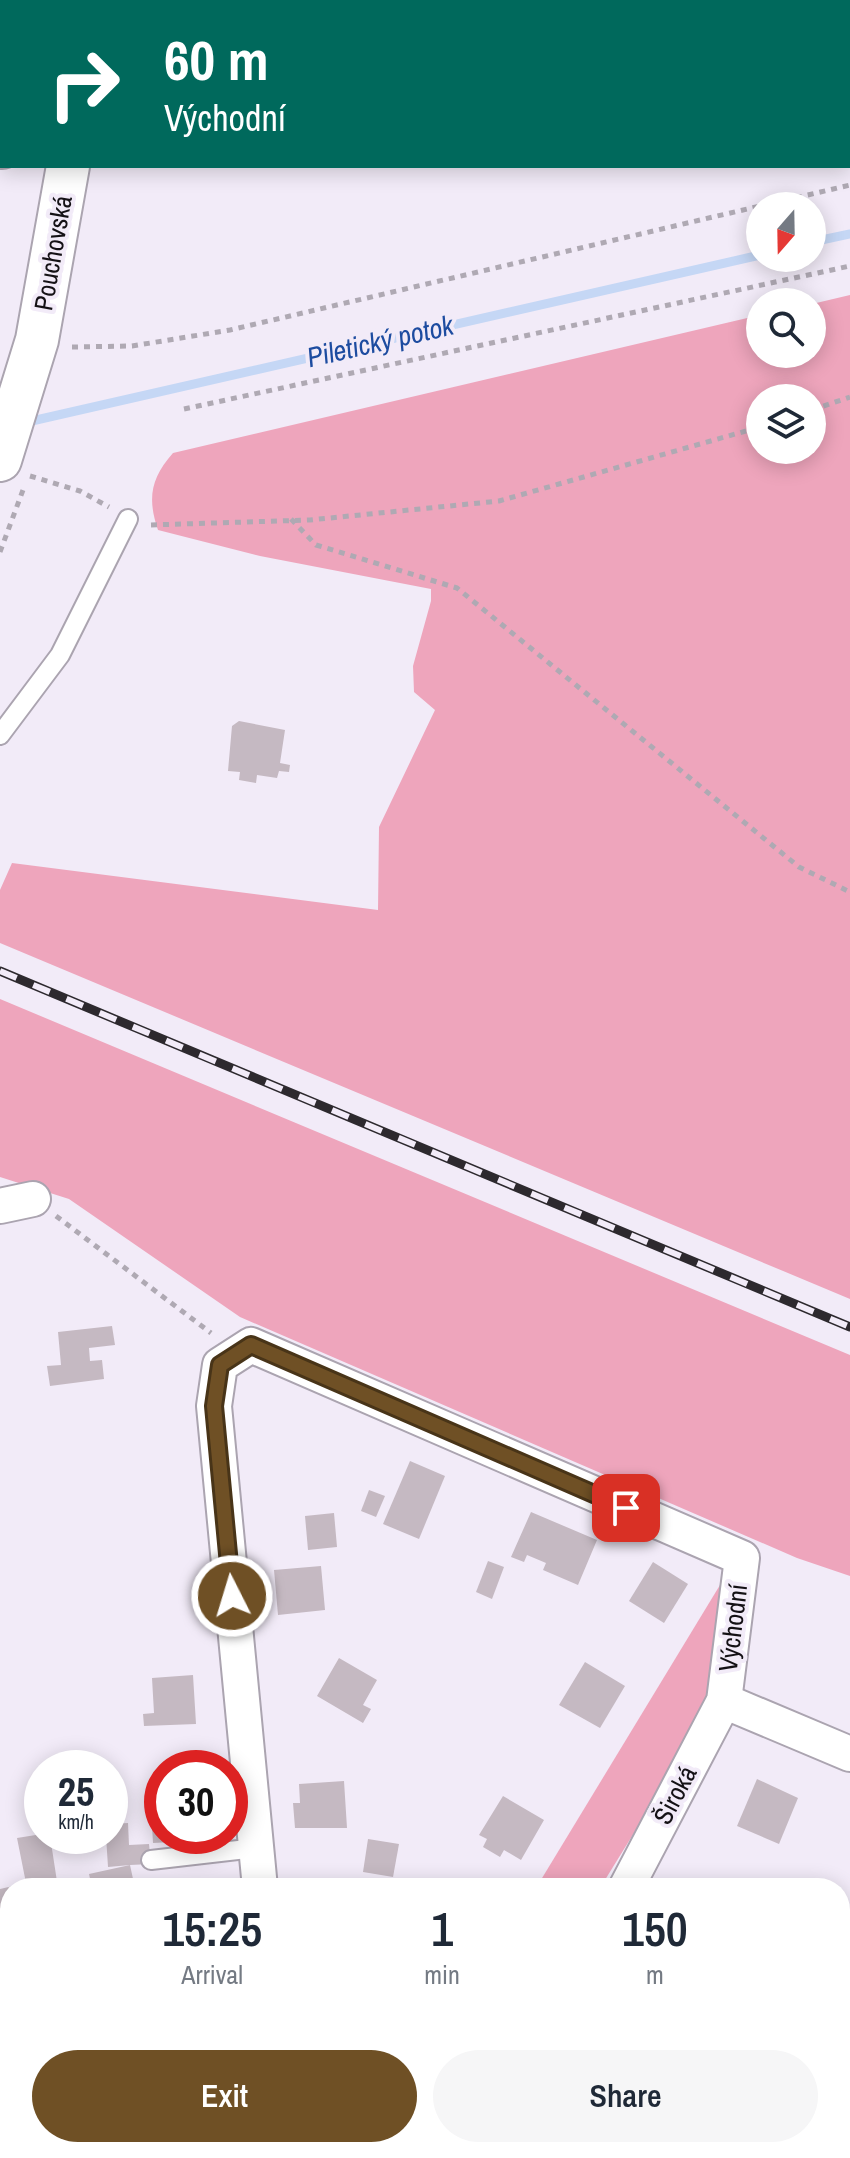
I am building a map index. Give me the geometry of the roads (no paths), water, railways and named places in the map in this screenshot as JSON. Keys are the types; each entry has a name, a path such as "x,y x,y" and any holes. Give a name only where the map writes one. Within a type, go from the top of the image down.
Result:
{"street":[{"name":"Pouchovská","path":"14,468 44,351 68,168"},
{"name":"Východní","path":"256,1848 214,1406 229,1359 251,1345 742,1558 724,1701 850,1754"},
{"name":"Široká","path":"631,1878 724,1701"},
{"path":"256,1848 259,1878"}],"lane":[{"path":"0,735 60,655 128,519"},
{"path":"151,1860 256,1848"}],"waterway":[{"name":"Piletický potok","path":"826,239 850,234"},
{"name":"Piletický potok","path":"23,423 746,258"}],"railway":[{"path":"0,971 850,1327"}]}
